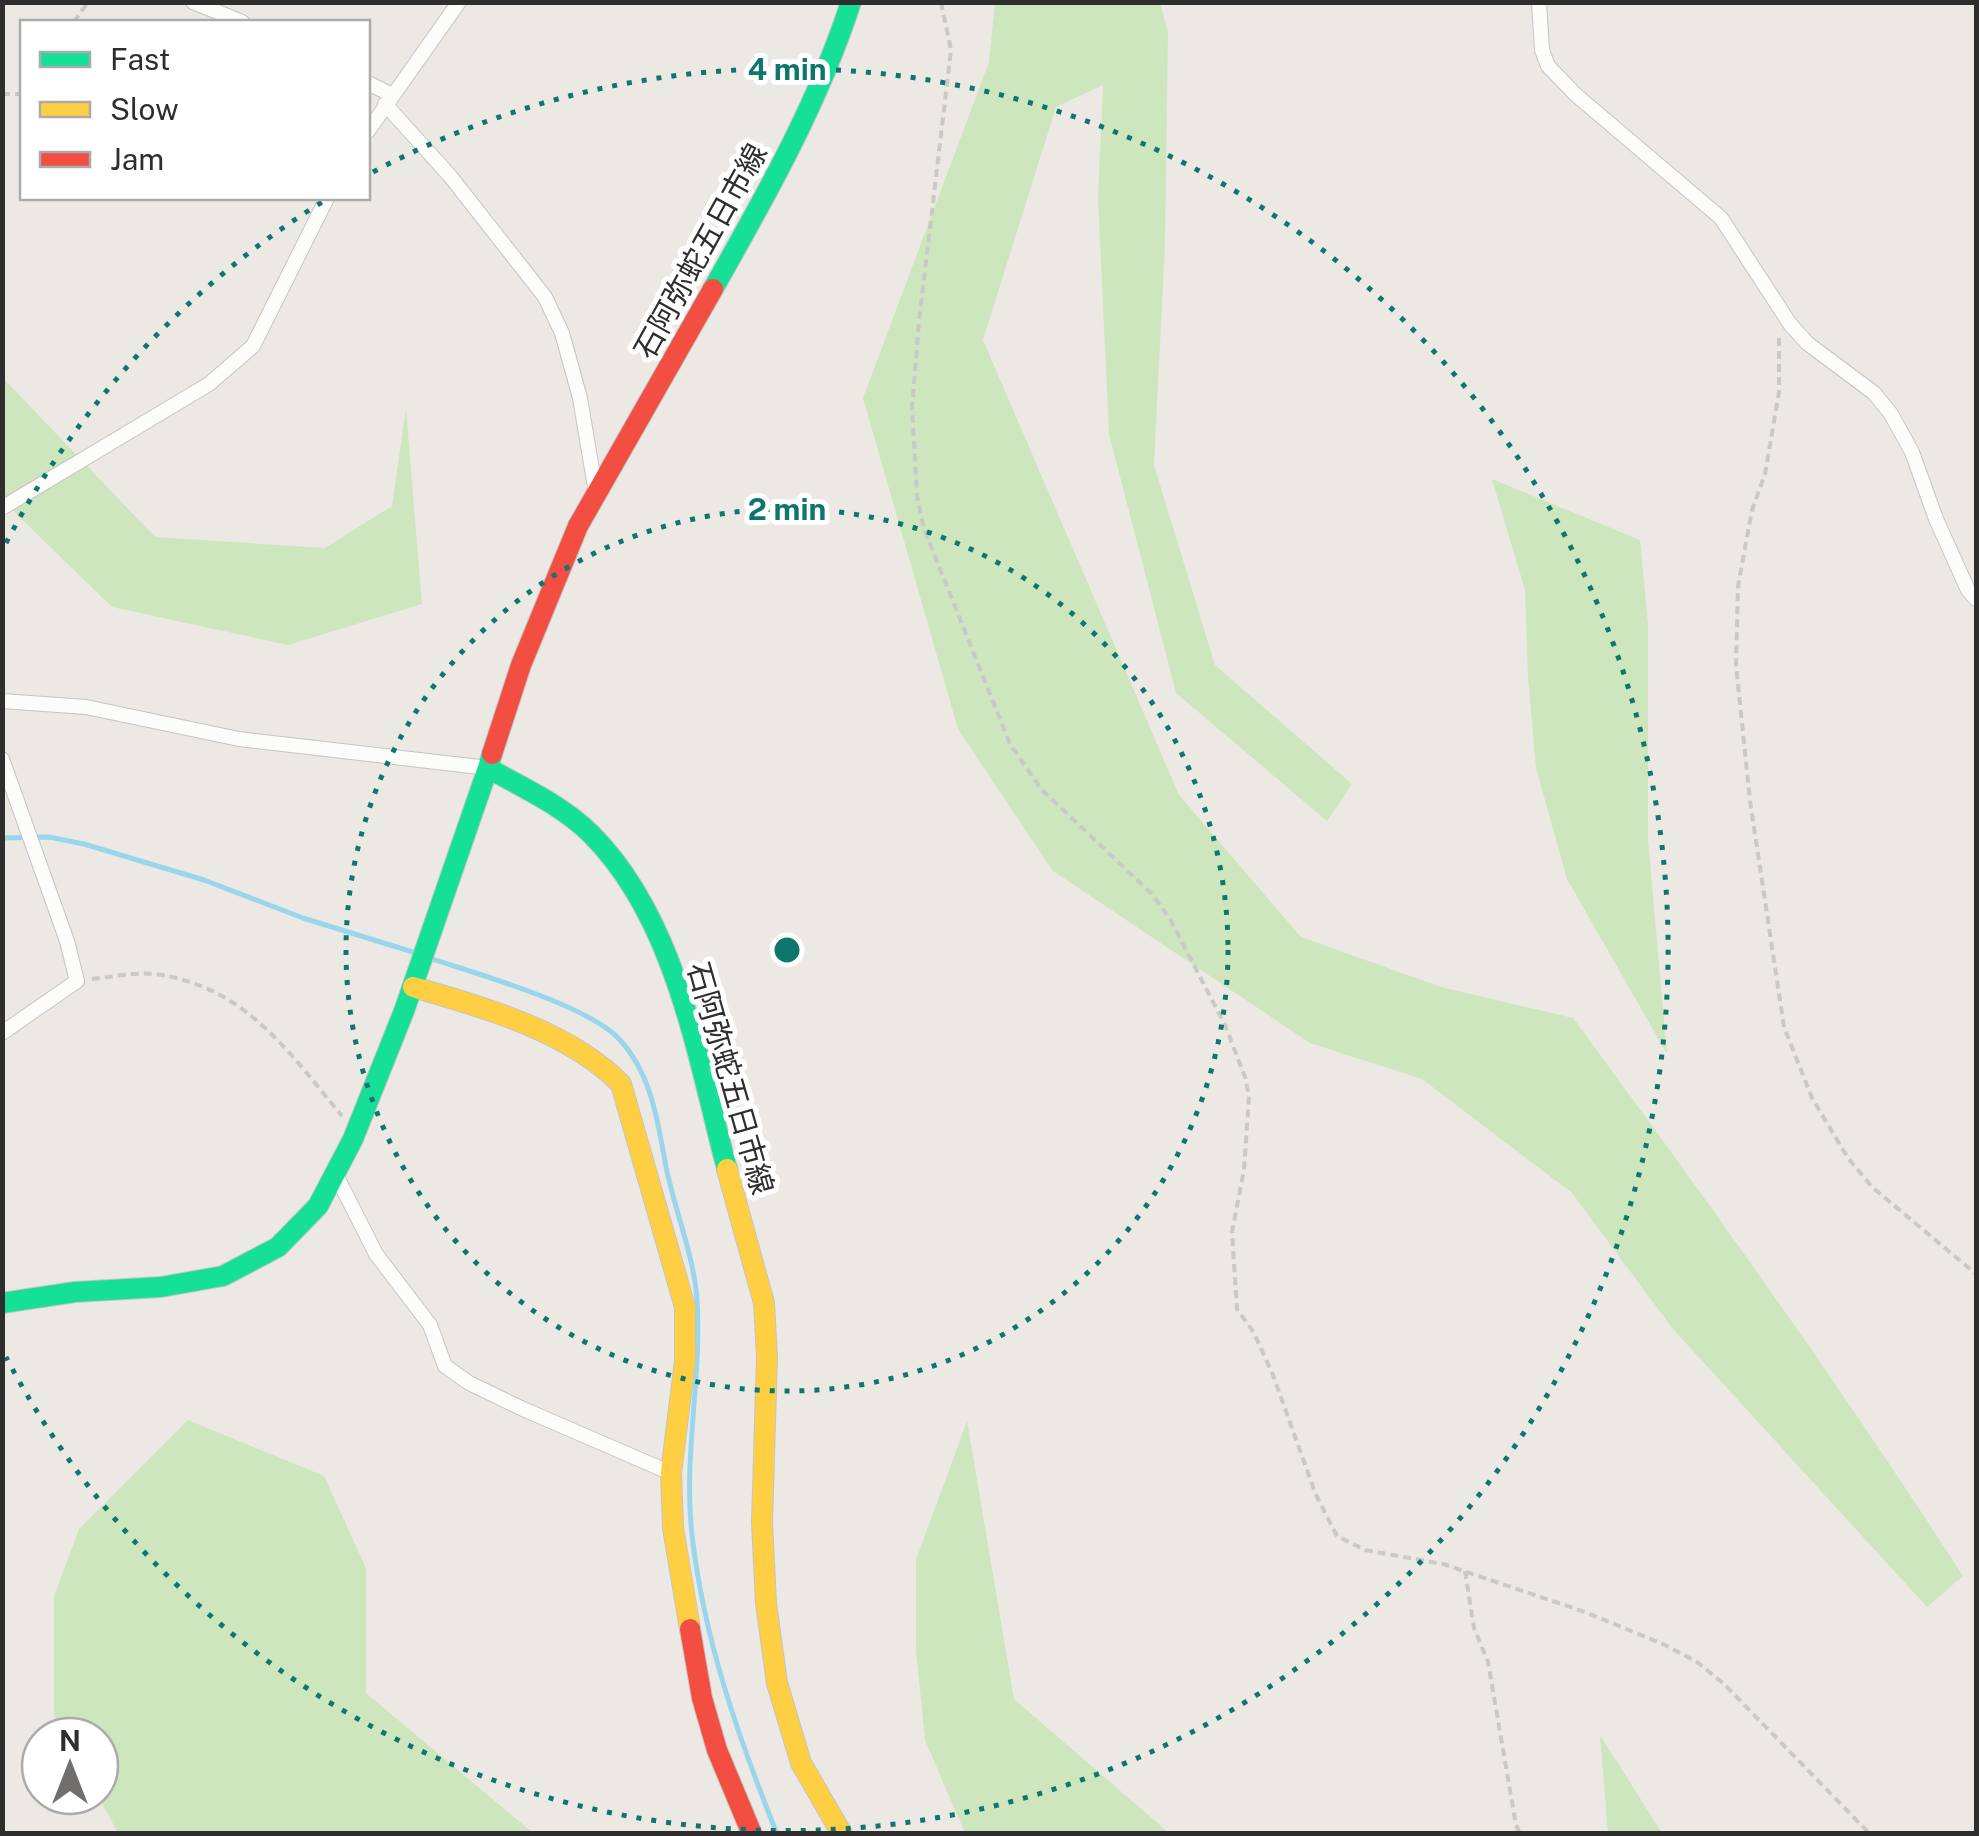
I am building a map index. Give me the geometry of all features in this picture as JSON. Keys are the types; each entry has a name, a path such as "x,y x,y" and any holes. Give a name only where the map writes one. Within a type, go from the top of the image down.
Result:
{"main road":[{"name":"石阿弥蛇五日市線","path":"842,1834 796,1755 778,1686 762,1549 762,1449 769,1345 764,1302 683,1004 642,903 614,860 590,832 547,801 488,768 552,584 596,494 784,164 851,2"},
{"path":"2,1303 75,1292 161,1287 223,1276 278,1247 318,1206 355,1132 413,987 488,768"},
{"path":"413,987 464,1001 594,1058 614,1073 621,1084 684,1308 684,1361 671,1473 672,1528 702,1698 752,1834"}],"street":[{"path":"193,2 237,20"},
{"path":"370,128 459,2"},
{"path":"1539,2 1542,50 1548,66 1576,95 1720,218 1807,343 1874,393 1891,414 1912,452 1968,590 1976,599"},
{"path":"370,85 388,100 545,297 562,333 580,398 596,494"},
{"path":"2,508 210,384 252,346 326,200"},
{"path":"2,701 86,706 239,739 488,768"},
{"path":"2,760 77,980 2,1033"},
{"path":"334,1173 376,1254 430,1325 446,1366 470,1383 523,1409 671,1473"}],"path":[{"path":"941,2 951,50 912,408 917,496 924,529 1010,744 1041,789 1152,894 1170,918 1232,1042 1249,1096 1244,1170 1232,1232 1237,1309 1254,1333 1273,1374 1316,1495 1337,1536 1364,1550 1444,1564 1585,1612 1666,1644 1697,1662 1724,1684 1870,1834"},
{"path":"1779,308 1779,392 1765,474 1752,510 1738,586 1736,665 1750,801 1784,1027 1812,1098 1848,1158 1872,1187 1976,1274"},
{"path":"77,980 151,974 220,992 266,1027 355,1132"},
{"path":"1464,1571 1474,1628 1488,1662 1520,1834"}],"green space":[{"path":"995,3 1160,3 1168,32 1165,243 1154,465 1215,665 1352,784 1327,821 1176,693 1109,434 1098,198 1103,85 1056,107 983,340 1179,795 1301,937 1441,987 1573,1018 1772,1294 1963,1576 1927,1607 1673,1329 1572,1193 1422,1079 1310,1043 1053,871 958,729 863,398 989,62"},
{"path":"2,377 155,537 325,548 392,506 406,409 422,604 288,645 112,607 3,501"},
{"path":"1492,479 1640,540 1648,623 1648,840 1667,1054 1567,879 1536,768 1525,590"},
{"path":"188,1420 324,1476 366,1568 366,1693 533,1833 118,1833 109,1816 120,1816 120,1716 54,1715 54,1596 79,1529"},
{"path":"967,1421 1014,1699 1169,1833 965,1833 925,1740 916,1651 916,1560"},
{"path":"1600,1735 1662,1833 1608,1833"}],"waterway":[{"path":"2,838 49,837 84,844 204,880 303,918 416,953"},
{"path":"426,957 529,991 605,1027 631,1054 647,1084 697,1300 690,1476 697,1574 724,1687 777,1834"}],"traffic: fast":[{"path":"713,289 807,113 851,2"},
{"path":"492,754 488,768 555,806 591,834 620,868 644,906 680,991 727,1169"},
{"path":"2,1303 75,1292 161,1287 223,1276 278,1247 318,1206 353,1139 404,1011 488,768"}],"traffic: slow":[{"path":"413,987 551,1035 600,1065 621,1084 685,1307 685,1361 671,1473 673,1528 690,1629"},
{"path":"727,1169 764,1303 767,1357 762,1522 766,1603 777,1683 801,1763 842,1834"}],"traffic: jam":[{"path":"492,754 521,665 578,526 713,289"},
{"path":"690,1629 702,1698 717,1750 752,1834"}]}
